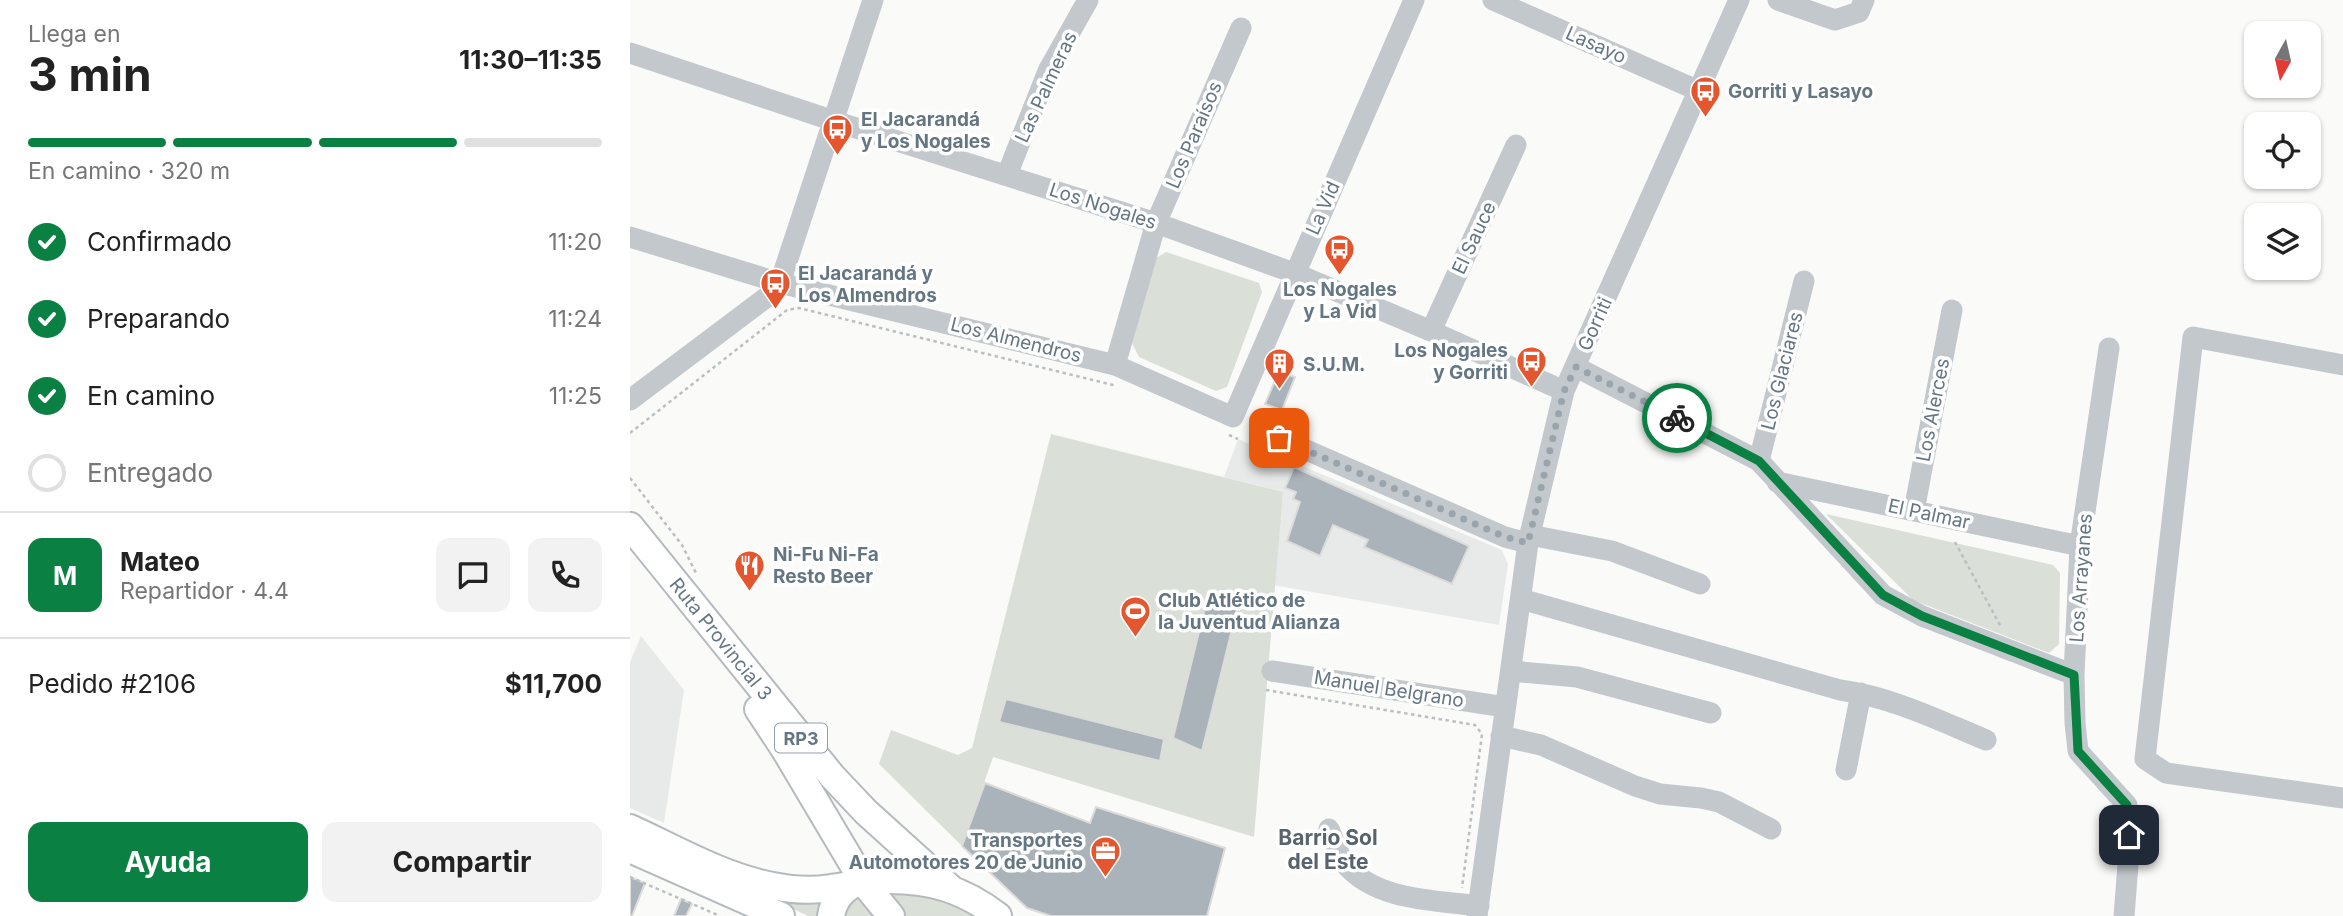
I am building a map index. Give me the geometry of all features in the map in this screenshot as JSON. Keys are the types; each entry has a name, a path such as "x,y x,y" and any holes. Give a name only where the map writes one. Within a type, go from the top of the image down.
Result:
{"main road":[{"name":"Ruta Provincial 3","path":"630,526 832,776 866,812 950,887"},
{"name":"Ruta Provincial 3","path":"668,573 785,750 858,884 891,916"},
{"path":"630,828 730,873 771,886 829,889 883,880 950,887"},
{"path":"630,849 781,916"},
{"path":"831,916 834,903 840,894 858,884"},
{"name":"RP3","path":"950,887 964,893 998,916"}],"street":[{"path":"630,400 772,293 780,283 873,0"},
{"name":"Las Palmeras","path":"1007,175 1048,71 1088,0"},
{"name":"La Vid","path":"1229,425 1414,0"},
{"name":"Lasayo","path":"1493,0 1699,91"},
{"name":"Gorriti","path":"1472,909 1501,736 1529,539 1564,391 1739,0"},
{"path":"1778,0 1835,20 1859,12 1864,0"},
{"name":"Los Paraísos","path":"1115,365 1156,223 1241,28"},
{"name":"Los Nogales","path":"630,53 1156,223 1294,273 1564,391"},
{"name":"El Sauce","path":"1431,331 1516,145"},
{"name":"Los Almendros","path":"630,237 780,283 1115,365 1229,425"},
{"name":"Los Glaciares","path":"1759,461 1804,281"},
{"name":"Los Alerces","path":"1914,511 1952,310"},
{"path":"2343,365 2193,337 2145,759 2166,773 2343,798"},
{"name":"Los Arrayanes","path":"2109,348 2080,546 2074,675 2078,751 2127,805 2129,852 2124,916"},
{"path":"1576,367 1759,461 1883,595 1922,616 2074,675"},
{"path":"1279,438 1505,537 1612,551 1700,584"},
{"name":"El Palmar","path":"1777,482 2080,546"},
{"path":"1521,599 1840,690 1909,706 1986,740"},
{"path":"1511,671 1577,677 1711,713"},
{"name":"Manuel Belgrano","path":"1269,681 1505,707"},
{"path":"1846,770 1861,693"},
{"path":"1501,736 1541,745 1635,786 1660,794 1719,802 1771,829"},
{"path":"1329,829 1343,861 1360,879 1396,894 1472,909"}],"path":[{"path":"630,433 787,310 799,308 1126,388"},
{"path":"1229,425 1238,439"},
{"path":"630,478 682,545 701,580"},
{"path":"1955,542 2006,636"},
{"path":"1269,681 1475,725 1482,734 1472,909"},
{"path":"630,877 720,916"}],"shaded area":[{"path":"1166,252 1259,283 1262,292 1227,387 1216,391 1139,357 1132,343 1156,258"},
{"name":"Club Atlético de la Juventud Alianza","path":"1051,434 1283,492 1254,837 993,757 962,846 879,764 891,730 958,755 972,748"},
{"path":"1238,439 1502,550 1508,564 1499,625 1273,585 1283,492 1224,477"},
{"path":"1826,514 2053,565 2060,573 2059,644 2049,653 1913,600"},
{"path":"641,636 684,690 664,823 630,808 630,662"},
{"path":"887,890 921,891 982,916 904,916 888,899"},
{"path":"859,896 875,916 840,916 842,908"},
{"path":"777,901 824,901 821,916 808,916"}],"building":[{"name":"S.U.M.","path":"1279,371 1295,377 1282,410 1265,404"},
{"path":"1294,467 1469,546 1452,584 1364,547 1368,540 1333,525 1320,556 1287,541 1300,502 1293,499 1296,492 1285,488"},
{"path":"1208,595 1237,609 1202,751 1173,738"},
{"path":"1006,699 1164,739 1160,761 999,722"},
{"name":"Transportes Automotores 20 de Junio","path":"985,783 1090,823 1096,807 1225,848 1207,916 1051,916 1027,908 962,846"},
{"path":"630,877 645,883 632,916 630,916"},
{"path":"681,899 692,904 686,916 674,916"}],"way so far":[{"path":"1279,438 1505,537 1528,543 1564,391 1576,367 1677,418"}],"place":[{"name":"Gorriti y Lasayo","path":"1705,118"},
{"name":"El Jacarandá y Los Nogales","path":"838,157"},
{"name":"Los Nogales y La Vid","path":"1340,277"},
{"name":"El Jacarandá y Los Almendros","path":"775,311"},
{"name":"Los Nogales y Gorriti","path":"1531,388"},
{"name":"S.U.M.","path":"1280,391"},
{"name":"Ni-Fu Ni-Fa Resto Beer","path":"750,592"},
{"name":"Club Atlético de la Juventud Alianza","path":"1135,638"},
{"name":"Transportes Automotores 20 de Junio","path":"1106,878"}],"district":[{"name":"Barrio Sol del Este","path":"1328,849"}],"route":[{"path":"1677,418 1759,461 1883,595 1922,616 2074,675 2078,751 2127,805 2129,835"}]}
